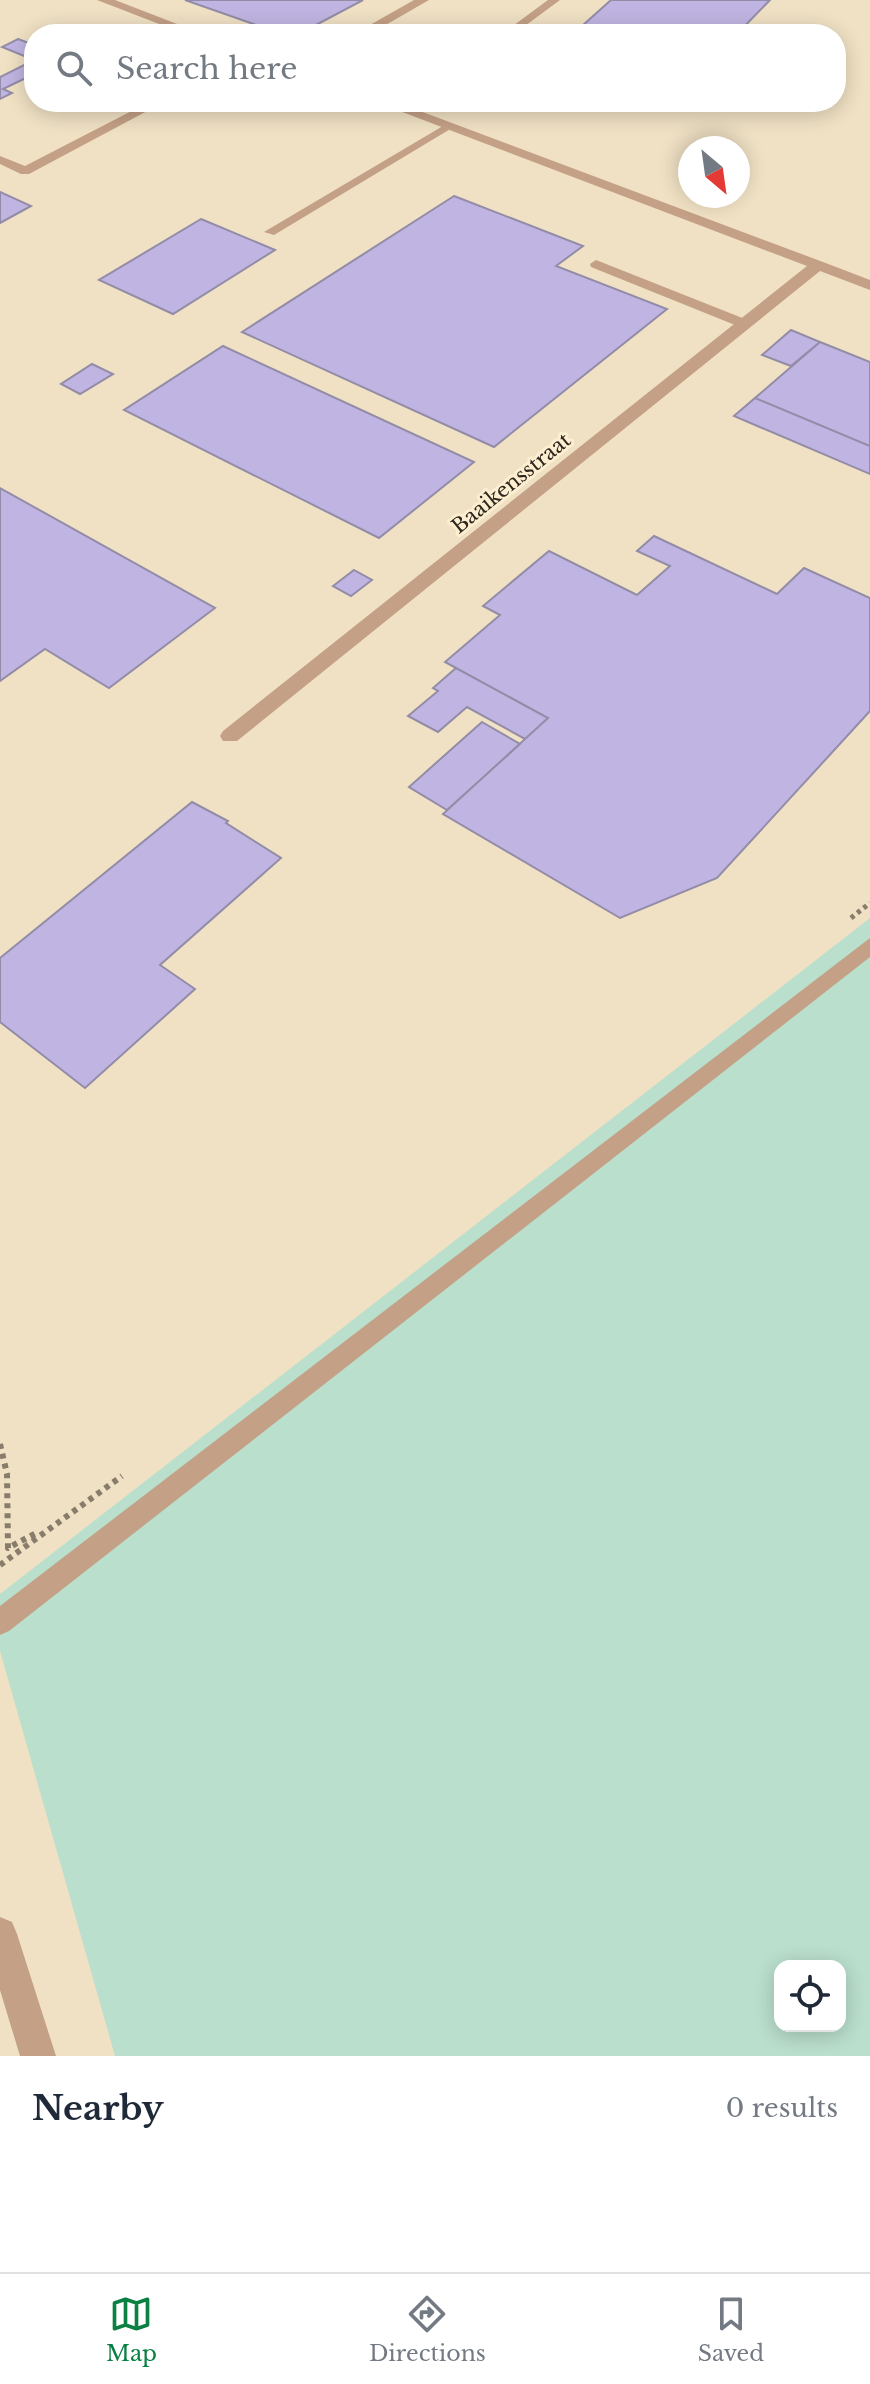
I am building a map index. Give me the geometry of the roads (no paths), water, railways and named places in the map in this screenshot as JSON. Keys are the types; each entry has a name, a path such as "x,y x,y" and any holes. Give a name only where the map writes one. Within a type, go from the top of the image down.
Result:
{"street":[{"path":"103,0 169,24"},
{"path":"379,24 423,0"},
{"path":"410,112 870,285"},
{"name":"Baaikensstraat","path":"230,736 818,265"},
{"path":"0,1934 38,2056"}],"lane":[{"path":"521,24 555,0"},
{"path":"0,160 25,171 139,112"},
{"path":"270,232 448,126"},
{"path":"596,264 745,324"},
{"path":"0,1622 870,946"}]}
